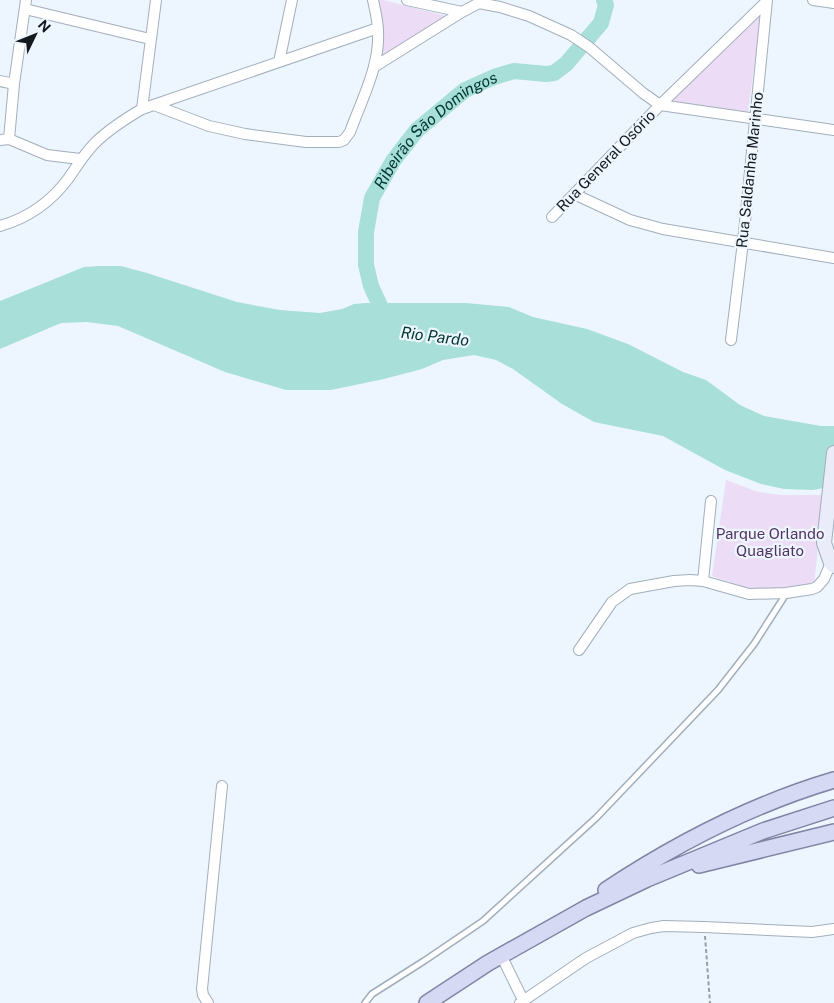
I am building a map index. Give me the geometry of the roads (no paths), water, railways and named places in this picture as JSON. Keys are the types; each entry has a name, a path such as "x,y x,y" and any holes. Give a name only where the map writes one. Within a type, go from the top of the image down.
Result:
{"main road":[{"path":"832,564 824,543 834,453"},
{"path":"828,514 834,531"},
{"path":"586,908 606,890 633,872 716,826 782,797 834,780"},
{"path":"427,1003 501,955 586,908 647,879 763,831 834,808"},
{"path":"647,879 834,832"}],"street":[{"path":"142,109 156,0"},
{"path":"279,62 292,0"},
{"path":"154,104 209,126 236,132 306,142 340,142 350,132 374,67 378,28 373,0"},
{"path":"407,0 462,12"},
{"name":"Rua General Osório","path":"552,217 660,105 767,0"},
{"name":"Rua Saldanha Marinho","path":"731,340 756,119 767,0"},
{"path":"813,0 834,3"},
{"path":"374,67 480,2 529,16 571,35 643,94 660,105 834,130"},
{"path":"80,159 46,155 4,140 26,4 150,39"},
{"path":"0,226 28,216 44,205 68,178 80,159 110,130 142,109 378,28"},
{"path":"0,80 14,84"},
{"path":"574,194 630,220 646,225 834,258"},
{"path":"703,581 711,501"},
{"path":"579,650 612,602 630,589 682,581 703,581 749,594 812,590 824,579 832,564"},
{"path":"208,1003 203,996 202,989 222,786"},
{"path":"501,955 522,1002 586,958 633,934 651,928 664,926 812,932 834,929"}],"lane":[{"path":"365,1003 372,994 484,921 596,818 718,690 754,644 786,593"}],"water":[{"name":"Rio Pardo","path":"121,266 237,302 280,310 320,313 342,309 354,304 366,303 466,303 509,307 533,317 587,329 628,344 683,372 706,380 740,405 764,416 821,426 834,426 834,486 813,490 784,489 761,484 725,470 663,436 594,422 562,404 513,369 496,360 474,355 443,360 422,369 331,390 286,390 225,372 118,326 87,322 61,323 0,349 0,301 84,267"}],"waterway":[{"name":"Ribeirão São Domingos","path":"388,323 371,286 366,265 366,232 372,198 393,161 417,130 465,90 494,77 514,71 554,73 566,64 601,23 606,5 604,0"}],"park label":[{"name":"Parque Orlando Quagliato","path":"770,542"}]}
